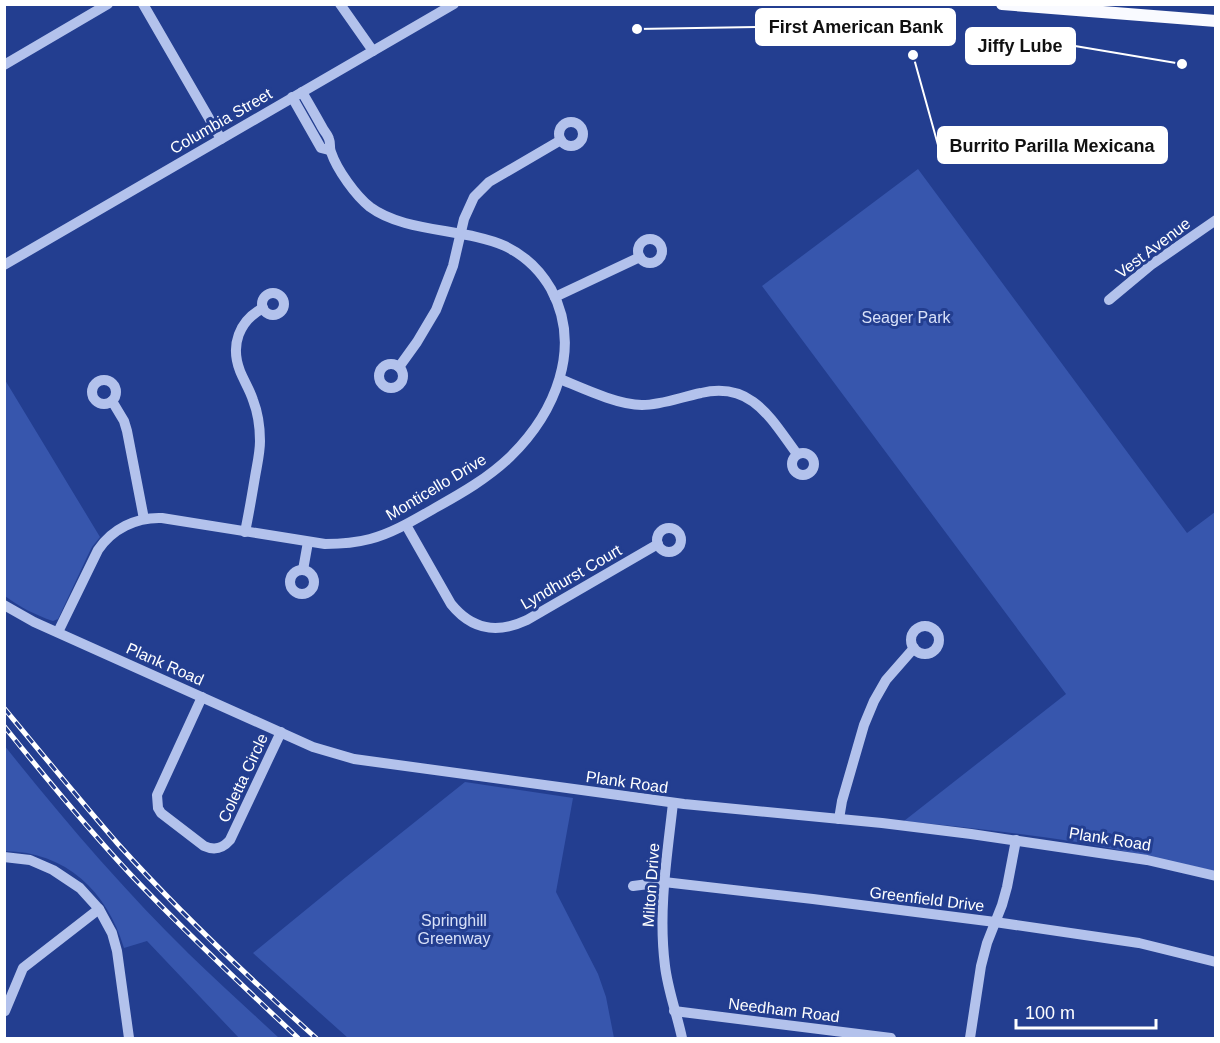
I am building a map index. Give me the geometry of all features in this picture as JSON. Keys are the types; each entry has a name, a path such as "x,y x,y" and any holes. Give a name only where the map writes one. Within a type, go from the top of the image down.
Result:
{"main road":[{"path":"1010,5 1215,21"}],"street":[{"path":"4,65 108,4"},
{"path":"143,4 221,139"},
{"path":"340,4 373,51"},
{"name":"Columbia Street","path":"4,265 454,4"},
{"name":"Monticello Drive","path":"58,632 102,544 119,529 137,520 172,519 325,544 357,542 379,537 406,525 475,485 504,463 536,426 555,391 564,360 564,324 555,297 533,265 514,251 496,242 403,222 376,211 356,193 330,150 330,141 297,95"},
{"path":"399,367 436,310 453,266 467,210 478,191 561,140"},
{"name":"Vest Avenue","path":"1109,300 1151,265 1215,220"},
{"path":"555,297 640,256"},
{"path":"245,532 260,440 256,409 237,362 237,344 238,336 246,321 263,308"},
{"path":"560,378 615,399 639,405 658,404 712,391 736,393 751,400 765,411 796,454"},
{"path":"112,401 127,431 144,519"},
{"name":"Lyndhurst Court","path":"406,525 457,611 473,623 495,628 508,627 527,620 658,544"},
{"path":"303,570 308,542"},
{"name":"Plank Road","path":"4,605 22,616 281,732 327,752 354,759 673,803 937,829 1148,860 1215,876"},
{"path":"839,819 864,725 874,700 886,680 914,648"},
{"name":"Coletta Circle","path":"202,697 157,795 156,802 161,813 204,846 211,849 218,848 226,845 230,840 281,732"},
{"name":"Milton Drive","path":"673,803 664,882 662,935 665,968 682,1038"},
{"path":"970,1038 981,966 1007,887 1016,840"},
{"path":"4,857 30,860 53,870 80,888 99,909 112,933 129,1038"},
{"name":"Greenfield Drive","path":"633,886 664,882 995,922 1139,943 1215,962"},
{"path":"5,1011 23,968 99,909"},
{"name":"Needham Road","path":"674,1011 891,1038"}],"green space":[{"name":"Seager Park","path":"918,169 1187,533 1215,512 1215,871 1077,842 904,821 1066,694 762,286"},
{"path":"5,380 100,537 92,547 58,619 53,621 16,604 5,596"},
{"path":"4,745 140,904 189,954 279,1038 239,1038 147,941 124,948 107,909 81,878 47,859 27,853 5,851"},
{"name":"Springhill Greenway","path":"465,782 573,798 556,892 598,974 606,997 614,1038 348,1038 253,953"}],"railway":[{"path":"4,708 141,870 214,944 316,1038"},
{"path":"4,726 66,802 132,876 298,1038"}],"place":[{"name":"First American Bank","path":"637,29"},
{"name":"Burrito Parilla Mexicana","path":"913,55"},
{"name":"Jiffy Lube","path":"1182,64"}]}
